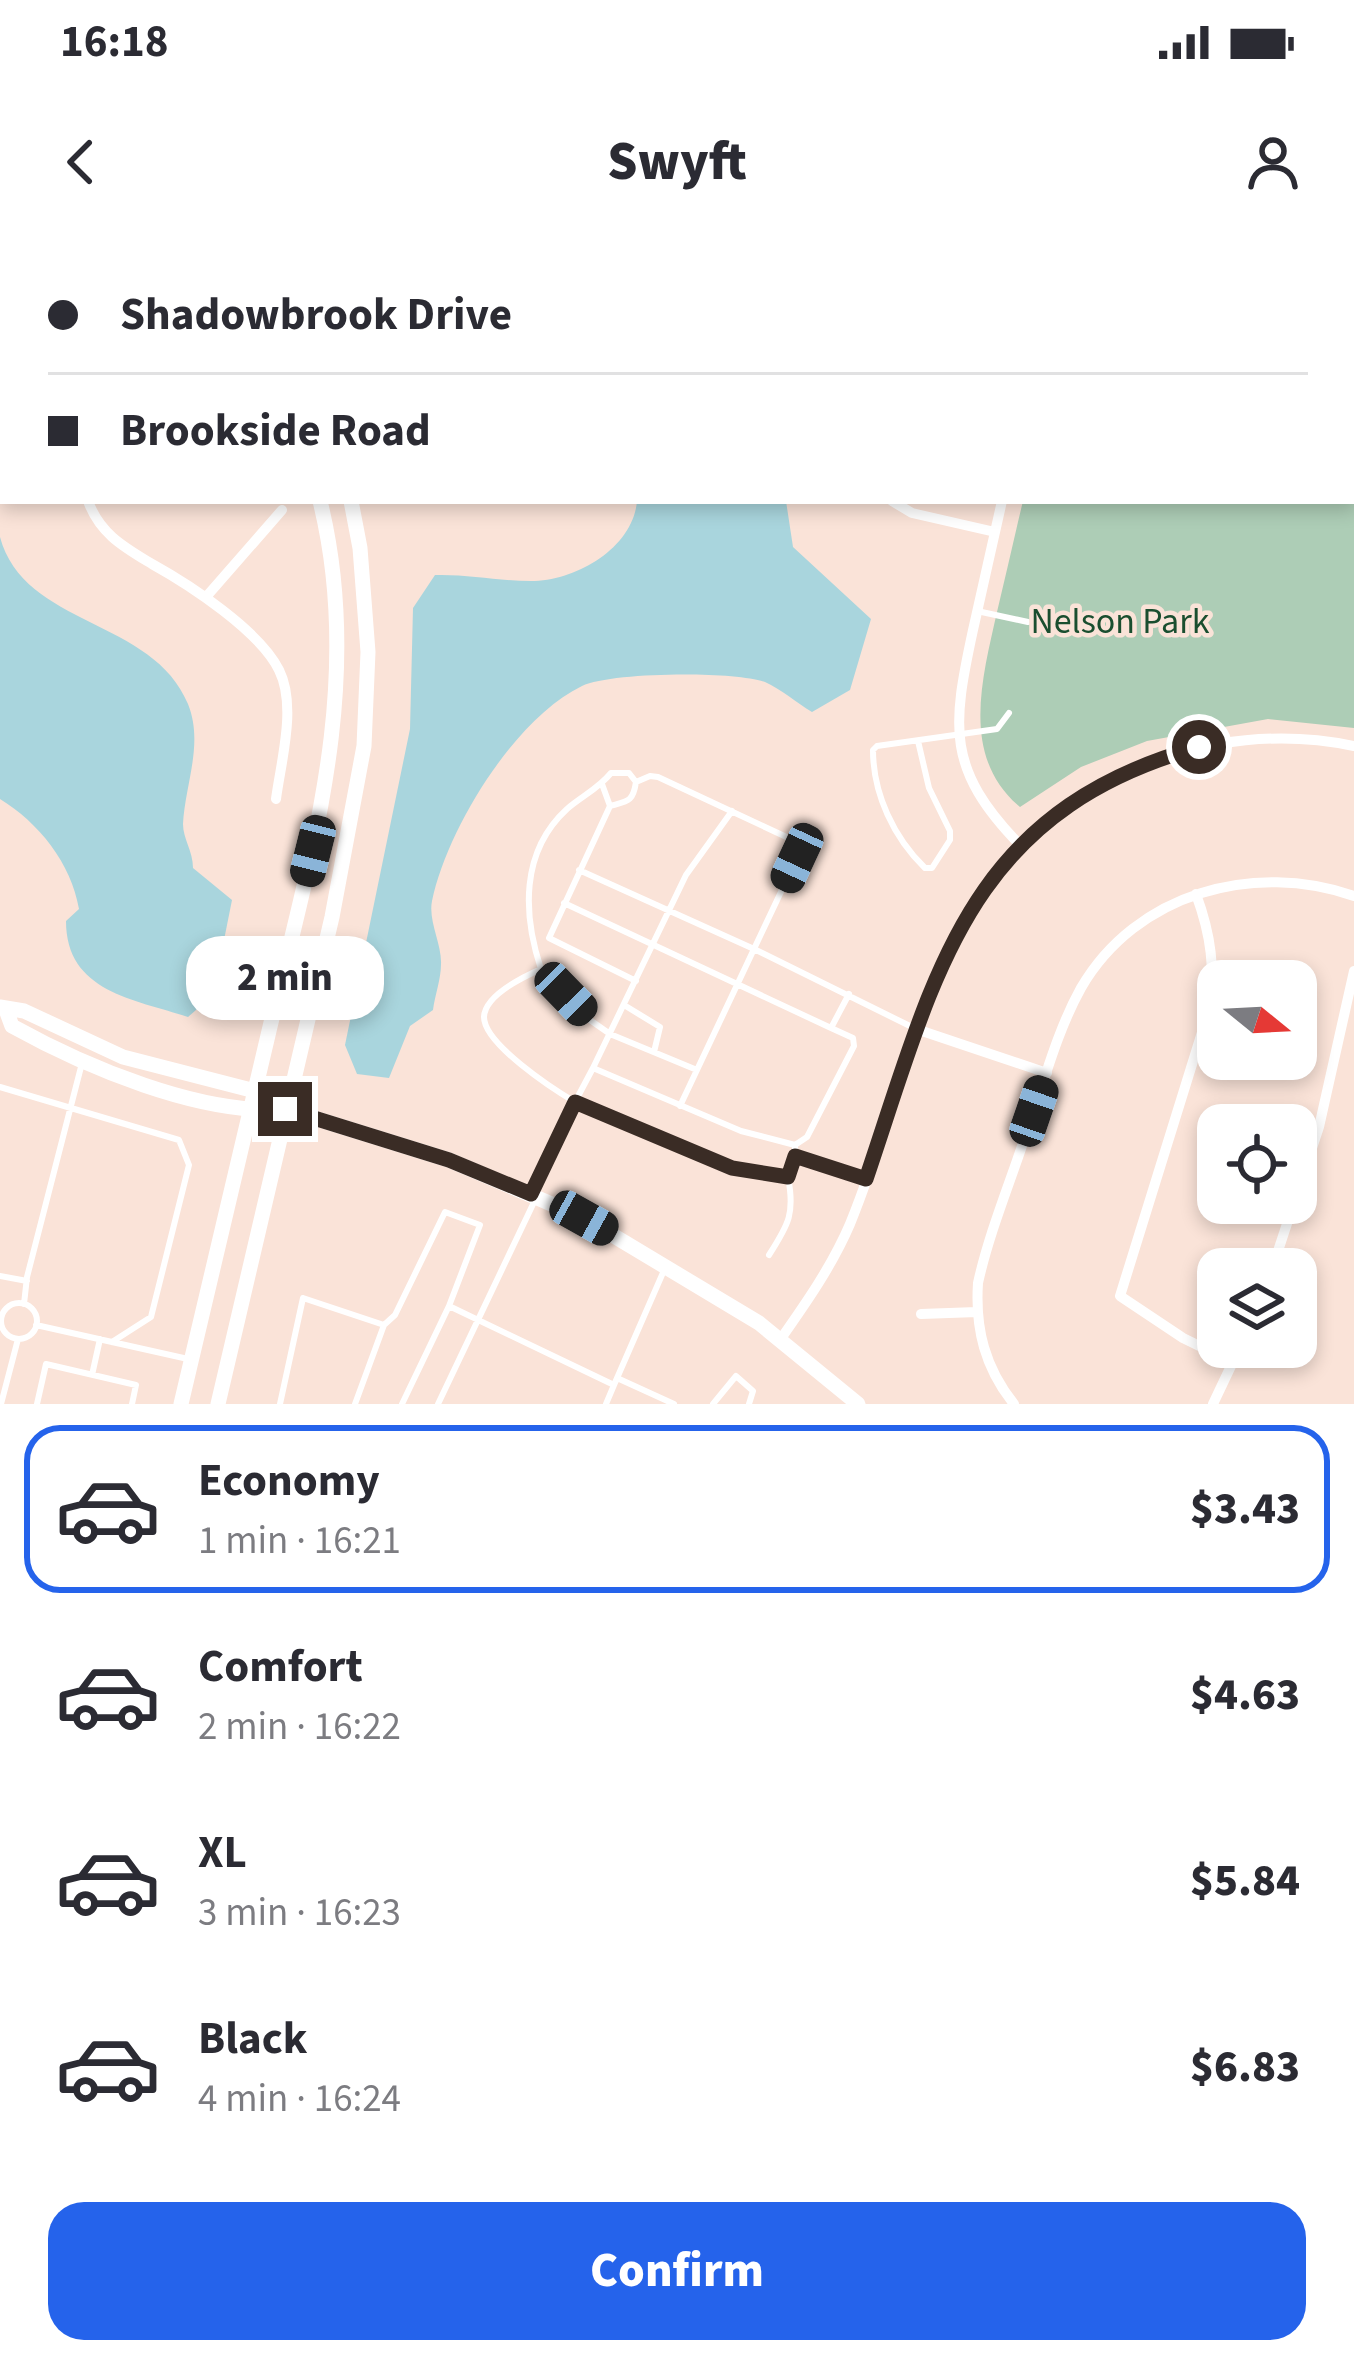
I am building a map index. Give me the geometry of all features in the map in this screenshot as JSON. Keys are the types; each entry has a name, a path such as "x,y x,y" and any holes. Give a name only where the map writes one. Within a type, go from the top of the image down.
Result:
{"main road":[{"path":"181,1404 332,755 339,627 321,504"},
{"path":"218,1404 332,917 364,746 368,652 352,504"},
{"path":"3,1009 24,1011 123,1057 255,1091 285,1109 449,1160 584,1218 667,1264 780,1340 858,1404"},
{"path":"3,1009 12,1026 82,1064 251,1112 285,1109"}],"street":[{"path":"90,504 117,543 206,596 280,672 285,723 276,799"},
{"path":"897,504 912,513 995,532"},
{"path":"1001,504 959,694 958,734 964,762 983,804 1020,845"},
{"path":"206,596 282,510"},
{"path":"780,1340 840,1246 947,949 964,916 1020,845 1081,796 1167,756 1267,738 1354,746"},
{"path":"1014,1404 985,1355 977,1312 982,1264 1071,1006 1101,960 1136,926 1196,894 1247,881 1329,887 1354,896"},
{"path":"1196,894 1212,945 1213,989 1120,1296 1197,1345"},
{"path":"1279,1248 1319,1127 1354,971"},
{"path":"916,1028 1047,1073"},
{"path":"921,1314 977,1312"},
{"path":"1214,1404 1232,1368"}],"lane":[{"path":"977,611 1028,622"},
{"path":"918,741 929,788 950,831 950,840 932,868 925,868 902,846 884,809 872,755 877,746 998,729 1009,713"},
{"path":"610,806 634,797 636,782 629,773 611,773 567,809 545,838 530,874 526,908 535,951 542,970 590,1020 610,1034 697,1070"},
{"path":"636,782 658,777 795,841 800,848 680,1106"},
{"path":"535,951 549,938 610,806 602,784"},
{"path":"438,1404 575,1102 686,875 732,811"},
{"path":"579,870 916,1028"},
{"path":"564,903 853,1038 854,1046 807,1137 795,1145 741,1132 592,1068"},
{"path":"549,938 635,981"},
{"path":"542,970 493,998 484,1012 485,1025 523,1067 575,1102 732,1168 788,1177"},
{"path":"831,1028 849,994"},
{"path":"624,1005 660,1027 654,1053"},
{"path":"24,1304 82,1064"},
{"path":"0,1087 179,1140 189,1165 152,1317 112,1342"},
{"path":"769,1255 794,1206 788,1177 795,1145"},
{"path":"795,1156 866,1179"},
{"path":"355,1404 384,1325 394,1315 445,1212 480,1225 449,1306 402,1404"},
{"path":"605,1404 667,1264"},
{"path":"0,1276 27,1281"},
{"path":"280,1404 303,1298 384,1325"},
{"path":"12,1304 32,1310 36,1324 32,1334 18,1339 3,1330 1,1318 12,1304"},
{"path":"449,1306 674,1404"},
{"path":"36,1324 192,1360"},
{"path":"1,1404 18,1339"},
{"path":"92,1375 100,1339"},
{"path":"37,1404 46,1364 136,1385 132,1404"},
{"path":"712,1404 736,1376 753,1391 749,1404"}],"green space":[{"name":"Nelson Park","path":"1022,504 1354,504 1354,728 1268,719 1147,741 1081,767 1020,807 1001,787 982,741 986,664"}],"water":[{"path":"636,504 786,504 793,547 871,619 850,690 812,712 771,685 749,678 644,676 597,681 557,702 532,723 487,779 452,842 432,901 441,964 433,1010 410,1026 389,1078 357,1074 345,1045 410,729 413,608 435,575 531,581 566,575 614,547"},
{"path":"0,537 14,566 35,589 147,654 171,676 188,704 194,749 184,809 185,835 193,868 232,900 213,995 188,1017 107,989 77,963 66,921 79,909 69,876 40,832 0,799"}],"route":[{"path":"285,1109 449,1160 531,1194 575,1102 732,1168 788,1177 795,1156 866,1179 947,949 984,886 1020,845 1081,796 1112,778 1199,747"}]}
